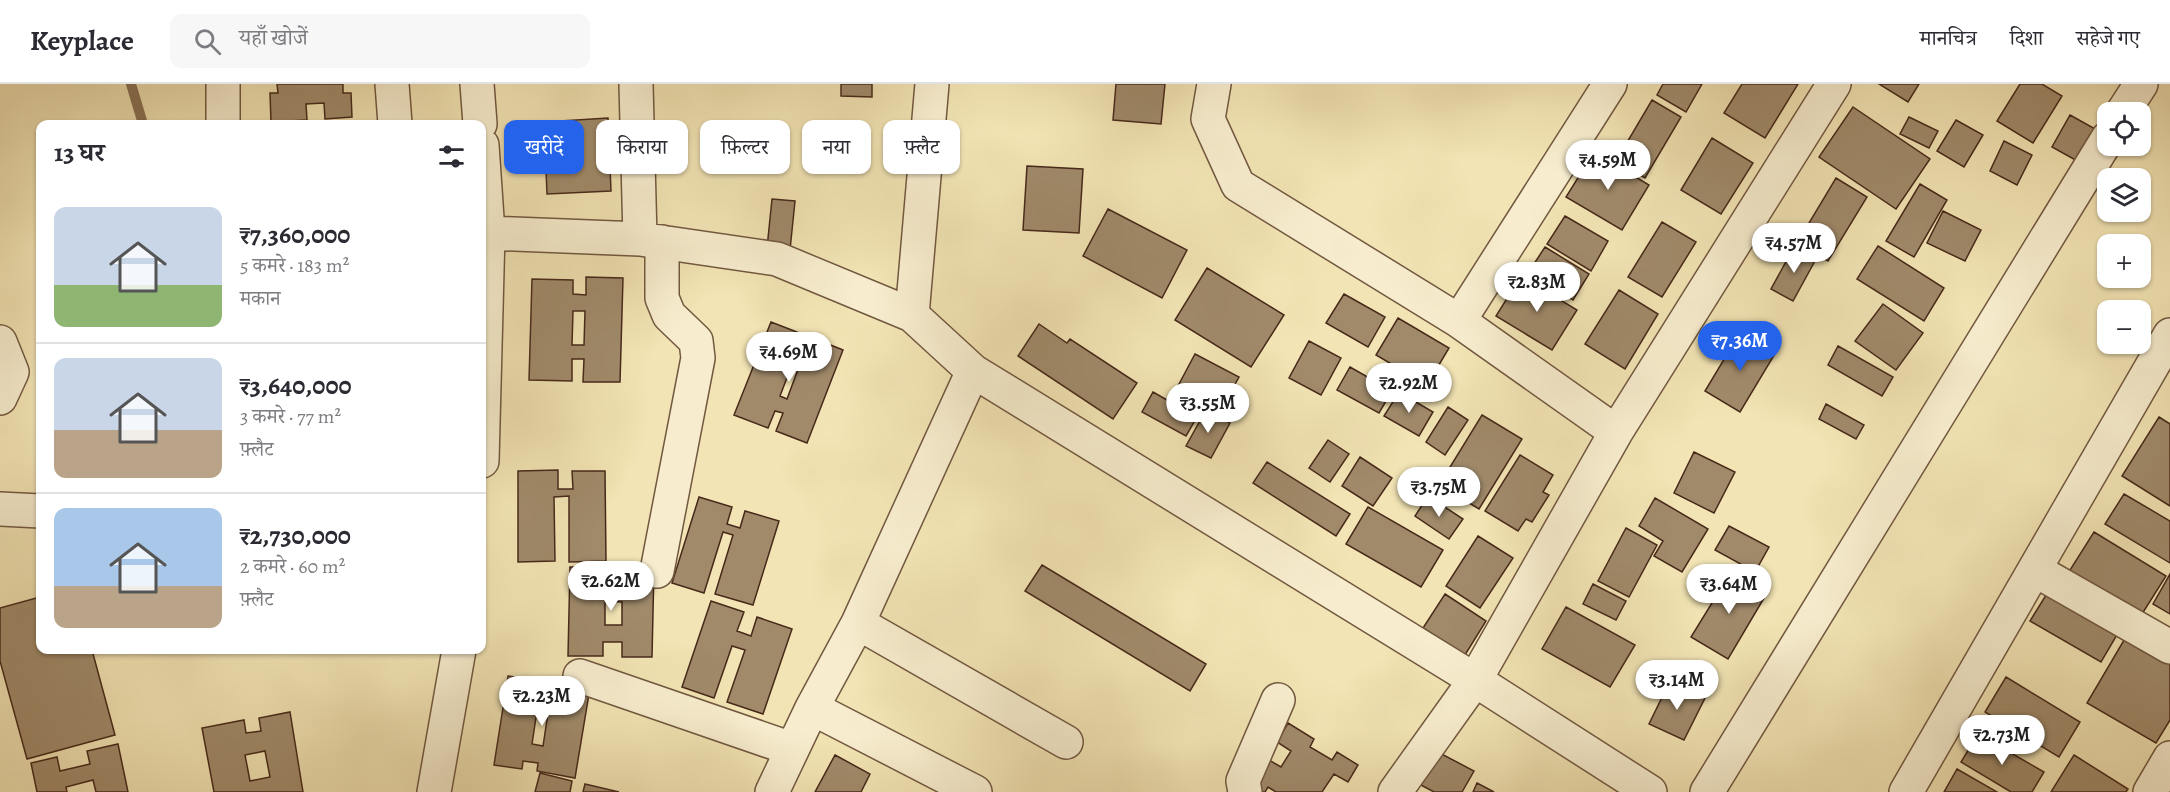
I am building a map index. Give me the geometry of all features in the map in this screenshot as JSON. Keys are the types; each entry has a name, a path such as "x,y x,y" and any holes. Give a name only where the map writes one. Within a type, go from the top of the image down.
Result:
{"street":[{"path":"223,84 223,120"},
{"path":"392,84 395,120"},
{"path":"477,84 480,120"},
{"path":"636,84 651,241 662,298 669,315 696,341 698,358 657,571"},
{"path":"912,315 932,84"},
{"path":"1214,84 1208,119 1238,185 1459,321 1616,432"},
{"path":"1459,321 1610,84"},
{"path":"1395,792 1475,680 1616,432 1834,84"},
{"path":"2129,102 2141,84"},
{"path":"1707,792 2097,156"},
{"path":"486,204 488,233 486,309"},
{"path":"488,233 651,241 777,259 912,315 973,371 1475,680 1650,792"},
{"path":"1906,792 2170,335"},
{"path":"0,342 12,372 0,399"},
{"path":"772,792 812,708 858,623 973,371"},
{"path":"0,509 36,511"},
{"path":"2035,570 2170,647"},
{"path":"858,623 1066,742"},
{"path":"434,792 458,654"},
{"path":"580,676 792,750"},
{"path":"1245,792 1243,781 1278,700"},
{"path":"812,708 975,792"},
{"path":"2150,792 2170,758"}],"building":[{"path":"277,84 343,84 343,93 351,93 352,117 325,119 324,103 306,104 307,120 271,120 270,93 278,93"},
{"path":"841,84 872,84 872,97 841,96"},
{"path":"1116,84 1165,84 1161,124 1113,120"},
{"path":"1663,84 1702,84 1686,112 1657,95"},
{"path":"1742,84 1798,84 1765,138 1724,113"},
{"path":"1879,84 1919,84 1908,102"},
{"path":"2020,84 2042,84 2062,96 2033,143 1997,121"},
{"path":"1652,100 1681,117 1645,178 1616,161"},
{"path":"1853,107 1930,159 1896,209 1819,157"},
{"path":"2070,115 2097,130 2079,162 2052,147"},
{"path":"1909,117 1938,131 1929,148 1900,134"},
{"path":"608,118 608,120 596,120 596,174 610,174 611,191 547,194 546,174 584,174 584,120 576,120"},
{"path":"1956,120 1983,135 1964,167 1937,151"},
{"path":"1712,138 1753,163 1721,214 1681,190"},
{"path":"2004,141 2032,155 2017,185 1990,171"},
{"path":"1594,152 1649,185 1622,230 1566,197"},
{"path":"1027,166 1083,169 1079,233 1023,230"},
{"path":"1836,178 1867,197 1828,261 1797,243"},
{"path":"1920,184 1947,200 1914,257 1886,241"},
{"path":"772,199 795,201 790,250 767,248"},
{"path":"1108,209 1187,250 1162,298 1083,256"},
{"path":"1943,211 1981,230 1965,261 1927,243"},
{"path":"1565,216 1608,241 1591,271 1547,244"},
{"path":"1662,222 1696,242 1662,297 1628,277"},
{"path":"1878,246 1944,288 1924,321 1857,279"},
{"path":"1545,247 1589,274 1573,300 1528,273"},
{"path":"1794,247 1816,259 1793,301 1771,289"},
{"path":"1207,268 1284,315 1251,367 1175,320"},
{"path":"1521,276 1577,310 1552,350 1496,316"},
{"path":"586,277 623,278 620,382 583,382 584,359 572,359 572,381 529,380 532,279 573,280 573,294 586,295","holes":["573,311 585,311 584,345 572,345"]},
{"path":"1619,290 1658,314 1625,369 1585,344"},
{"path":"1344,294 1385,317 1368,347 1326,323"},
{"path":"1883,304 1923,333 1896,370 1855,341"},
{"path":"1398,318 1449,348 1427,385 1376,355"},
{"path":"771,322 802,334 795,353 805,357 813,338 843,350 807,443 776,431 783,413 775,411 768,428 734,415","holes":["793,362 800,364 787,399 780,396"]},
{"path":"1039,324 1067,343 1070,339 1137,383 1113,419 1018,356"},
{"path":"1741,331 1776,352 1740,412 1705,391"},
{"path":"1309,341 1341,358 1321,395 1289,378"},
{"path":"1838,346 1893,377 1882,396 1828,365"},
{"path":"1195,354 1239,377 1221,409 1178,386"},
{"path":"1350,367 1392,391 1379,413 1337,390"},
{"path":"1153,392 1197,417 1186,436 1142,412"},
{"path":"1399,392 1433,412 1419,436 1384,416"},
{"path":"1826,404 1864,425 1856,439 1819,419"},
{"path":"1448,407 1468,420 1445,455 1426,442"},
{"path":"1206,410 1230,423 1211,458 1186,446"},
{"path":"1482,415 1522,439 1479,509 1439,485"},
{"path":"2159,417 2170,424 2170,506 2122,476"},
{"path":"1328,440 1349,454 1330,482 1309,468"},
{"path":"1694,452 1735,472 1714,513 1674,493"},
{"path":"1520,455 1553,475 1543,492 1549,495 1532,522 1526,519 1518,531 1485,511"},
{"path":"1360,457 1392,478 1373,506 1342,486"},
{"path":"1267,462 1350,514 1336,536 1253,483"},
{"path":"558,470 558,489 573,489 572,471 605,471 606,561 569,562 569,496 554,497 555,561 518,562 518,471"},
{"path":"2124,494 2170,521 2170,563 2105,524"},
{"path":"1428,496 1463,519 1449,539 1415,516"},
{"path":"699,497 732,507 727,524 740,528 745,511 779,521 753,605 715,594 733,535 723,532 704,593 672,583"},
{"path":"1655,498 1708,529 1682,572 1654,556 1663,541 1639,526"},
{"path":"1368,507 1443,550 1421,587 1346,544"},
{"path":"1729,526 1769,547 1755,572 1715,550"},
{"path":"1626,528 1657,545 1629,597 1598,581"},
{"path":"2094,532 2166,576 2137,622 2065,578"},
{"path":"1478,536 1513,558 1480,608 1446,586"},
{"path":"1042,565 1206,664 1190,691 1025,591"},
{"path":"570,567 605,567 604,582 619,583 619,568 654,568 652,657 622,657 622,642 603,642 603,656 568,656","holes":["605,601 622,602 622,625 605,625"]},
{"path":"1731,572 1767,593 1728,659 1691,637"},
{"path":"2170,574 2170,614 2153,604"},
{"path":"1593,584 1626,601 1616,620 1583,604"},
{"path":"2051,587 2121,628 2101,662 2030,621"},
{"path":"1445,594 1486,621 1465,655 1423,628"},
{"path":"36,598 36,654 93,654 115,735 27,759 0,661 0,608"},
{"path":"711,601 744,612 737,631 751,636 757,617 792,629 763,714 727,702 745,650 732,646 714,698 682,687"},
{"path":"1566,607 1635,645 1610,687 1542,649"},
{"path":"2127,635 2170,660 2170,720 2156,743 2087,703"},
{"path":"508,676 542,681 540,695 555,698 557,683 590,688 575,778 537,771 538,763 523,761 522,769 494,765","holes":["537,711 548,713 543,746 532,744"]},
{"path":"2006,677 2080,722 2059,757 1985,712"},
{"path":"1670,681 1705,698 1684,740 1649,724"},
{"path":"290,712 303,792 214,792 202,728 244,720 246,733 261,731 259,718","holes":["265,751 270,777 250,781 245,755"]},
{"path":"1288,723 1314,739 1310,747 1332,760 1337,752 1358,765 1348,782 1334,774 1322,792 1276,792 1268,787 1265,792 1258,792 1262,756 1281,767 1291,751 1277,742"},
{"path":"1978,734 2044,772 2032,792 2011,792 1961,762"},
{"path":"118,744 128,792 96,792 93,780 66,787 67,792 37,792 31,763 57,757 60,771 90,764 87,751"},
{"path":"1432,749 1474,771 1462,792 1434,792 1415,782"},
{"path":"835,755 870,774 861,792 815,792"},
{"path":"2074,755 2128,789 2126,792 2051,792"},
{"path":"1957,769 1997,792 1944,792"},
{"path":"540,773 572,781 570,792 535,792"},
{"path":"1477,783 1494,792 1473,792"},
{"path":"585,784 619,792 583,792"}],"waterway":[{"path":"131,84 142,120"}]}
